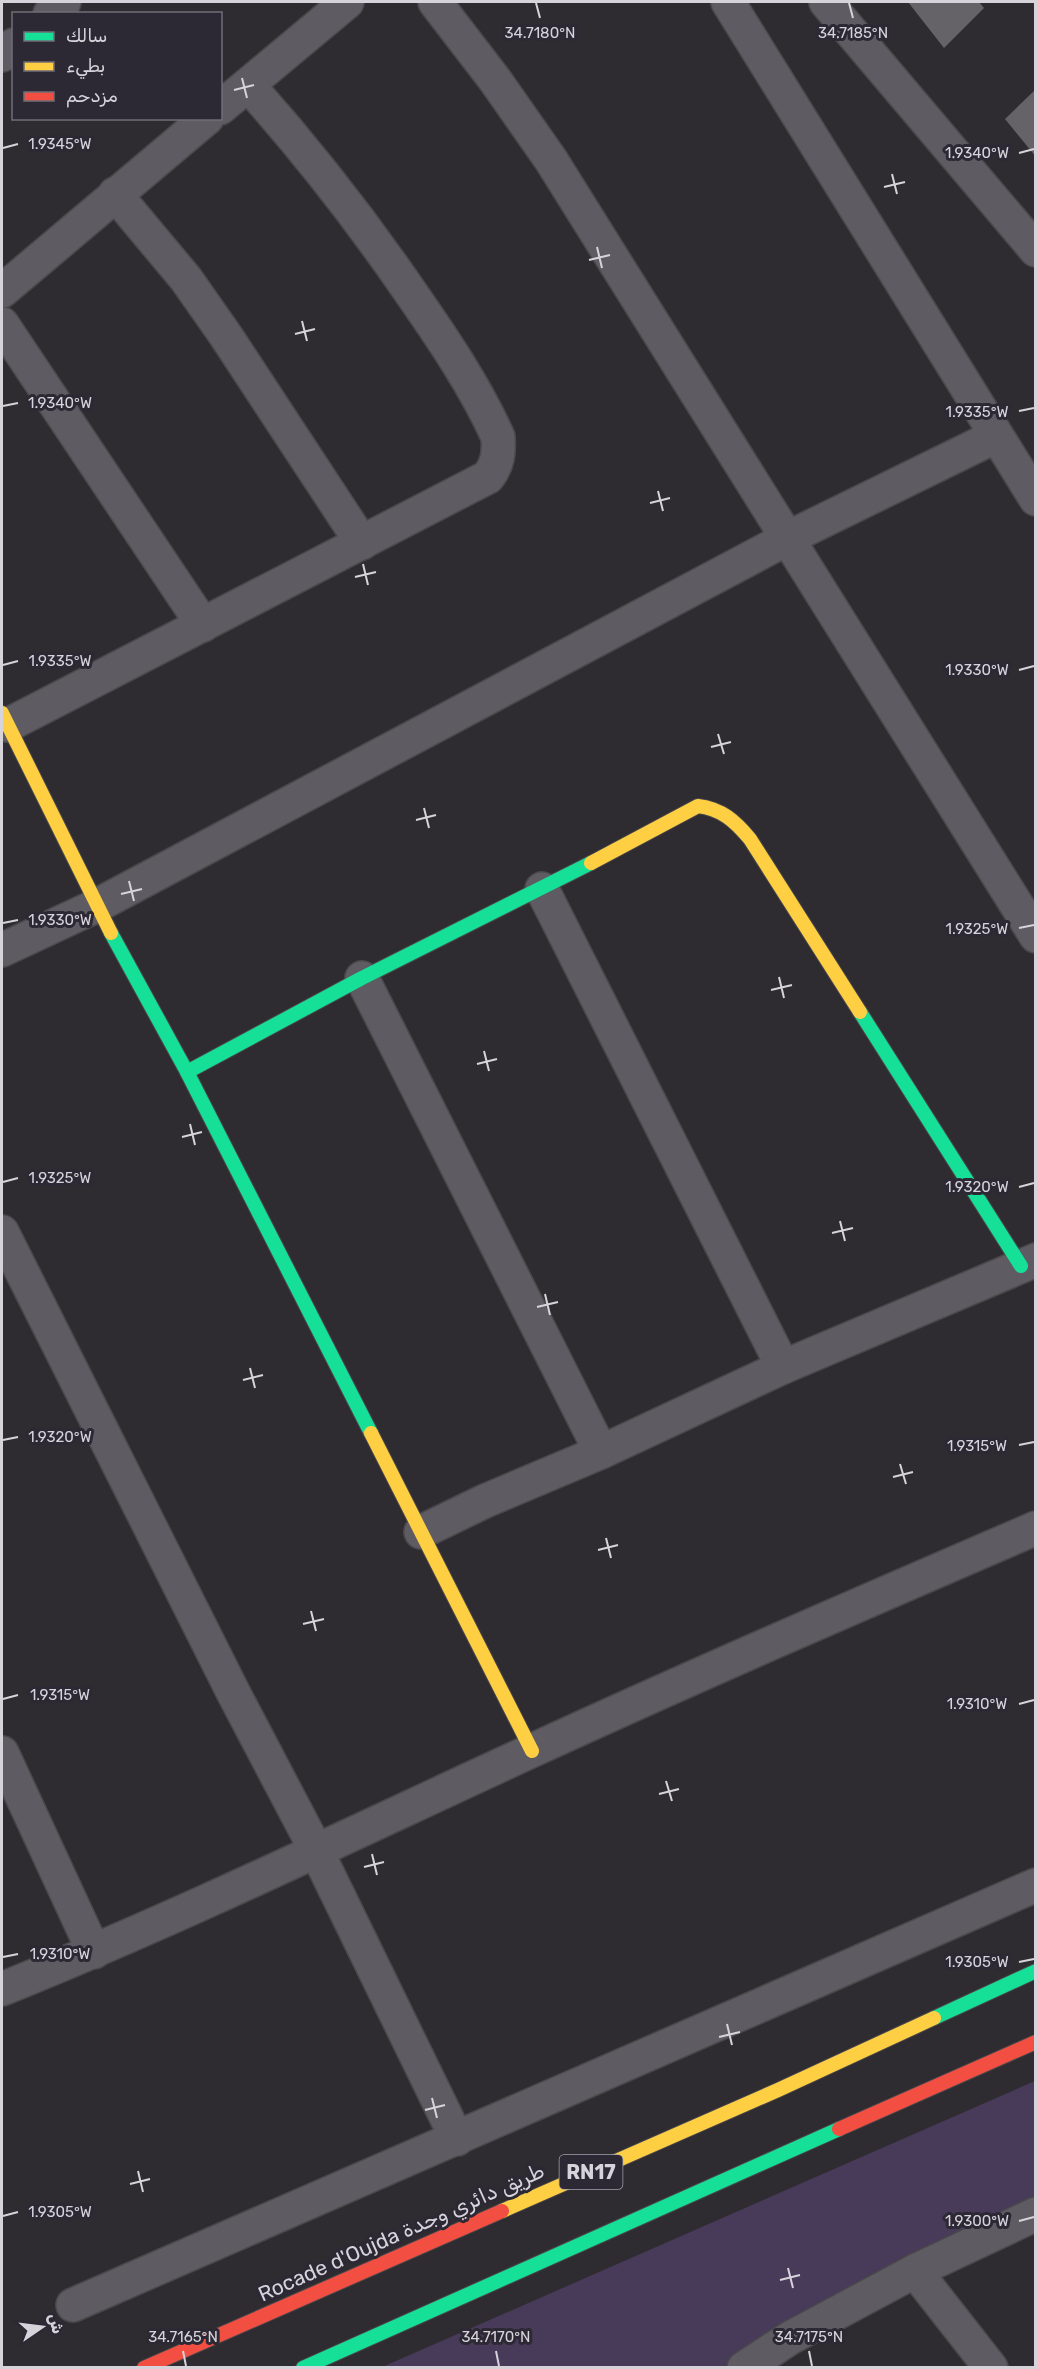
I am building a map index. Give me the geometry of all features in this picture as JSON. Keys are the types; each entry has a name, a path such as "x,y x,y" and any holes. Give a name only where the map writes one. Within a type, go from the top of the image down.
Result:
{"main road":[{"path":"5,719 96,906 187,1072 532,1751"},
{"path":"187,1072 362,978 542,889 698,806 720,810 730,817 750,839 1028,1263"},
{"name":"Rocade d'Oujda طريق دائري وجدة","path":"144,2367 778,2090 1035,1971"},
{"path":"303,2367 1035,2042"}],"street":[{"path":"52,12 64,2"},
{"path":"222,106 347,2"},
{"path":"435,2 495,80 551,159 1035,936"},
{"path":"728,2 1035,499"},
{"path":"826,2 1035,250"},
{"path":"5,719 203,625 488,477 496,467 500,454 498,437 438,331 366,228 306,150 249,85"},
{"path":"2,291 205,120"},
{"path":"116,194 186,279 362,543"},
{"path":"2,324 203,625"},
{"path":"2,950 96,906 788,538 996,436"},
{"path":"542,889 783,1367"},
{"path":"362,978 601,1452"},
{"path":"2,1232 234,1694 317,1852 456,2139"},
{"path":"421,1532 485,1501 601,1452 783,1367 1028,1263"},
{"path":"2,1989 94,1952 317,1852 532,1751 1035,1527"},
{"path":"2,1753 94,1952"},
{"path":"73,2305 1035,1885"},
{"path":"744,2367 790,2338 915,2271 1035,2214"},
{"path":"915,2271 991,2367"}],"shaded area":[{"path":"1035,2081 1035,2213 733,2367 380,2368"}],"building":[{"path":"908,2 979,2 984,8 944,48"},
{"path":"1036,89 1036,157 1005,119"}],"traffic: fast":[{"path":"187,1072 362,978 591,863"},
{"path":"111,933 187,1072 371,1433"},
{"path":"860,1012 1021,1266"},
{"path":"934,2018 1036,1971"},
{"path":"303,2368 839,2129"}],"traffic: slow":[{"path":"2,713 111,933"},
{"path":"591,863 698,806 721,813 733,821 750,839 860,1012"},
{"path":"371,1433 532,1751"},
{"path":"502,2211 778,2090 934,2018"}],"traffic: jam":[{"path":"839,2129 1036,2042"},
{"path":"144,2368 502,2211"}]}
